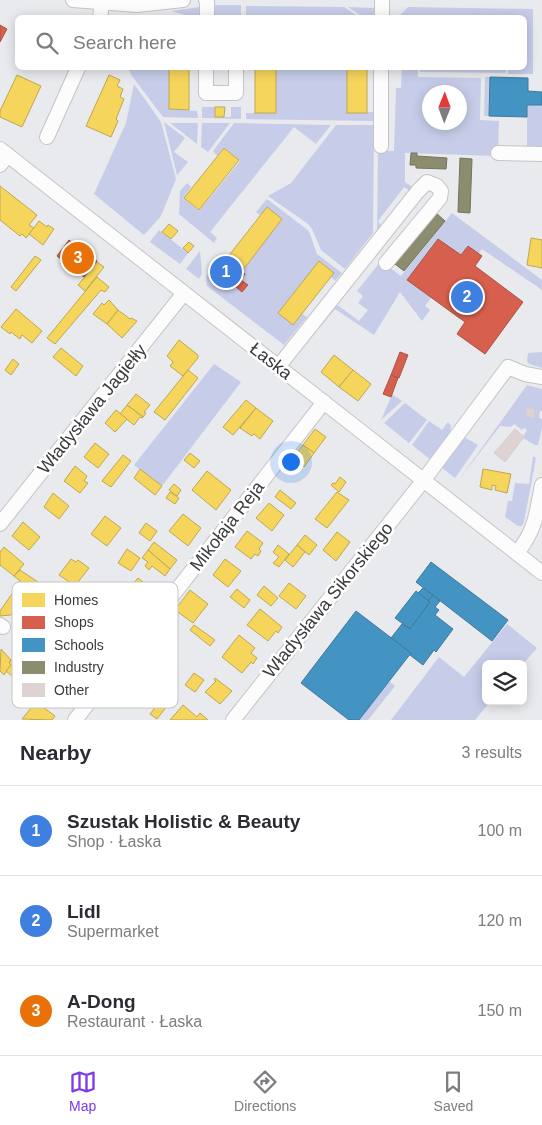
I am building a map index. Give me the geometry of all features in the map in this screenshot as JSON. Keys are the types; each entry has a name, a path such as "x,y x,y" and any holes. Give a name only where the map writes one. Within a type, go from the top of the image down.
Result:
{"street":[{"path":"73,0 137,5 183,0"},
{"path":"206,0 207,15"},
{"path":"382,0 382,15"},
{"path":"100,15 102,3"},
{"path":"47,137 77,70"},
{"path":"206,70 206,93 236,93 236,70"},
{"path":"381,146 382,70"},
{"path":"498,153 542,154"},
{"name":"Łaska","path":"3,156 184,293 542,573"},
{"path":"278,367 418,191 427,182 437,186 441,191 440,198 386,263"},
{"name":"Władysława Jagiełły","path":"0,524 184,293"},
{"name":"Władysława Sikorskiego","path":"233,720 423,481 508,367 525,374 542,377"},
{"name":"Mikołaja Reja","path":"178,589 324,402"},
{"path":"517,553 528,539 533,528 542,485"},
{"name":"Mikołaja Reja","path":"76,720 85,708"}],"shaded area":[{"path":"212,5 241,5 241,15 213,15"},
{"path":"246,6 344,7 356,15 246,15"},
{"path":"200,7 199,15 185,15 171,11"},
{"path":"348,7 374,8 374,15 360,15"},
{"path":"408,7 533,9 533,74 508,74 508,70 527,70 527,15 400,15"},
{"path":"129,70 169,70 169,109 197,111 198,118 163,117"},
{"path":"276,70 347,70 347,113 374,112 374,121 246,119 246,113 276,113"},
{"path":"402,70 418,70 418,77 481,78 480,120 499,121 498,156 405,153 405,182 415,189 413,193 404,187 378,221 382,227 377,235 378,151 394,151 396,88 401,88"},
{"path":"420,70 506,70 506,73 420,72"},
{"path":"485,77 490,77 489,116 484,116"},
{"path":"134,84 161,122 176,179 161,216 144,235 94,194 126,123"},
{"path":"527,105 542,105 542,147 527,146"},
{"path":"202,107 215,107 216,117 231,117 231,107 241,107 241,119 202,118"},
{"path":"164,122 185,138 174,152 188,162 177,175"},
{"path":"170,123 198,123 197,144"},
{"path":"202,123 230,123 208,152 201,147"},
{"path":"234,123 331,125 316,144 294,127 210,232 217,238 214,243 179,214 180,191 187,183 191,187 183,198 199,211 240,161 224,147 217,156 213,151"},
{"path":"336,125 373,125 374,127 373,233 345,269 321,250 308,224 268,196 291,183"},
{"path":"267,199 309,231 317,254 342,273 335,281 331,277 334,273 319,261 278,313 293,325 302,314 307,317 284,345 207,286 206,277 210,271 219,273 242,292 248,286 241,280 242,271 282,219 267,208 261,216 256,212"},
{"path":"452,213 542,280 542,290 482,249 478,254 468,246 461,255 438,239 408,280 431,298 425,306 430,310 422,321 400,292 374,335 335,309 297,354 334,306 339,306 359,321 368,310 358,303 363,296 357,291 381,261 401,276"},
{"path":"159,230 188,253 180,264 150,242"},
{"path":"200,251 202,274 199,279 186,269"},
{"path":"542,352 542,368 529,364 527,361 528,353"},
{"path":"214,364 241,382 162,486 134,465"},
{"path":"527,385 542,389 542,411 540,411 539,418 542,419 542,428 538,445 523,438 527,430 524,428 522,430 514,424 511,427 500,426 458,481"},
{"path":"392,394 402,401 381,420 391,397"},
{"path":"405,403 427,420 409,443 384,423"},
{"path":"429,421 442,430 448,422 451,426 450,434 431,460 412,445"},
{"path":"466,438 478,445 455,478 441,467 460,440"},
{"path":"533,456 536,458 524,522 522,526 518,526 505,517 508,501 512,501 515,483 529,484"},
{"path":"507,624 537,648 526,660 482,660 482,705 488,705 475,720 391,720 439,657 464,677"},
{"path":"389,681 395,686 368,720 359,720"}],"building: Homes":[{"path":"169,70 189,70 189,110 169,109"},
{"path":"255,70 276,70 276,113 255,113"},
{"path":"347,70 367,70 367,113 347,113"},
{"path":"17,75 41,86 22,127 0,117 0,111"},
{"path":"109,75 120,80 117,86 123,89 120,97 124,99 111,137 86,126"},
{"path":"215,107 225,107 224,117 215,117"},
{"path":"224,148 239,160 199,210 184,198"},
{"path":"0,186 37,215 29,225 34,228 26,238 22,234 20,236 0,220"},
{"path":"267,207 282,219 243,270 227,258"},
{"path":"39,221 47,227 48,225 54,229 43,245 29,234"},
{"path":"169,224 178,231 171,239 162,232"},
{"path":"531,238 542,240 542,268 527,265"},
{"path":"189,242 194,246 188,253 183,248"},
{"path":"35,256 41,260 16,291 11,287"},
{"path":"319,261 334,273 293,325 278,313"},
{"path":"97,262 104,267 85,291 78,285"},
{"path":"97,277 109,287 105,292 101,290 55,344 47,338"},
{"path":"109,300 118,310 107,324 93,314 102,303 104,305"},
{"path":"16,309 42,331 32,343 22,335 20,339 1,327"},
{"path":"118,310 130,319 137,321 122,338 107,324"},
{"path":"179,340 198,355 198,358 183,376 170,366 173,362 167,356"},
{"path":"61,348 83,366 76,376 53,357"},
{"path":"334,355 353,370 339,387 321,372"},
{"path":"13,359 19,364 11,375 5,370"},
{"path":"188,370 198,378 165,420 154,412"},
{"path":"353,370 371,384 358,401 339,387"},
{"path":"136,394 150,405 144,412 146,413 143,417 127,405"},
{"path":"246,400 256,408 233,435 223,427"},
{"path":"127,405 143,417 140,417 134,425 120,414"},
{"path":"256,408 273,421 260,439 240,428"},
{"path":"116,410 127,419 115,432 105,423"},
{"path":"315,429 326,437 314,453 303,445"},
{"path":"95,443 109,454 98,468 84,457"},
{"path":"303,445 314,453 304,467 292,458"},
{"path":"190,453 200,461 194,468 184,460"},
{"path":"123,455 131,461 111,487 102,481"},
{"path":"75,466 87,476 84,481 88,483 80,493 64,481"},
{"path":"140,469 162,486 155,495 134,478"},
{"path":"483,469 511,474 507,493 495,490 496,486 492,485 492,490 480,487"},
{"path":"207,471 231,490 216,510 192,490"},
{"path":"340,477 346,482 339,492 331,485 335,484"},
{"path":"174,484 181,490 177,496 169,490"},
{"path":"280,490 296,503 291,509 275,497"},
{"path":"170,492 179,498 175,504 166,498"},
{"path":"337,492 349,500 327,528 315,519"},
{"path":"53,493 69,506 59,519 44,507"},
{"path":"269,503 284,515 272,531 256,518"},
{"path":"183,514 201,528 188,546 169,531"},
{"path":"105,516 121,528 107,546 91,534"},
{"path":"23,522 40,537 29,550 12,536"},
{"path":"146,523 157,531 150,541 139,533"},
{"path":"247,531 263,543 259,549 261,551 258,556 255,554 251,559 235,547"},
{"path":"337,532 350,542 336,561 323,550"},
{"path":"305,535 317,545 309,555 297,545"},
{"path":"154,542 177,560 170,569 148,550"},
{"path":"278,545 289,554 279,567 273,563 279,557 273,552"},
{"path":"297,545 305,552 293,567 285,560"},
{"path":"4,547 24,564 14,576 0,565 0,552"},
{"path":"127,549 140,558 131,571 118,563"},
{"path":"148,550 170,569 165,576 152,566 149,570 145,566 148,562 142,558"},
{"path":"71,559 76,562 78,560 89,568 78,582 69,582 59,575"},
{"path":"225,559 241,571 228,587 213,575"},
{"path":"20,570 38,582 19,582 14,576"},
{"path":"138,578 143,582 135,582"},
{"path":"289,583 306,596 296,609 279,596"},
{"path":"264,586 278,598 271,606 257,595"},
{"path":"237,589 250,600 244,608 230,597"},
{"path":"190,590 208,604 193,623 178,612 178,606"},
{"path":"12,594 12,614 0,616 0,611"},
{"path":"260,609 282,627 268,641 247,625"},
{"path":"194,625 215,640 210,646 190,630"},
{"path":"239,635 255,648 251,653 257,658 242,673 222,657"},
{"path":"1,649 11,660 9,663 11,665 4,675 0,671"},
{"path":"12,661 12,676 6,671 11,665 9,663"},
{"path":"194,673 204,680 195,692 185,685"},
{"path":"215,678 232,691 220,704 205,692 216,681 214,680"},
{"path":"183,705 197,717 200,713 208,720 170,720"},
{"path":"31,708 44,708 55,716 52,720 22,719"},
{"path":"155,708 165,708 157,719 150,714"}],"building: Shops":[{"path":"0,25 7,29 0,42"},
{"path":"438,239 461,255 468,246 482,256 475,266 523,302 485,354 457,334 465,322 407,280"},
{"path":"69,240 97,261 84,277 57,256"},
{"path":"228,258 243,270 245,274 241,280 248,285 242,292 219,273 220,267"},
{"path":"400,352 408,355 399,378 391,375"},
{"path":"391,375 398,378 391,397 383,394"}],"building: Schools":[{"path":"490,77 528,78 528,91 542,92 542,105 527,105 527,117 489,116"},
{"path":"431,562 508,620 492,641 416,582"},
{"path":"423,588 433,595 428,601 418,593"},
{"path":"416,591 430,602 410,629 395,618"},
{"path":"433,595 440,601 435,607 439,610 435,615 453,629 436,652 434,650 423,665 391,638 402,624 410,629"},
{"path":"356,611 411,653 359,720 349,720 301,683"}],"building: Industry":[{"path":"411,153 417,153 417,156 447,158 446,169 416,168 416,165 410,165"},
{"path":"460,158 472,159 470,213 458,212"},
{"path":"436,213 445,221 404,271 395,264"}],"building: Other":[{"path":"527,408 535,409 534,418 526,416"},
{"path":"515,429 524,437 505,462 494,453"}],"place":[{"name":"A-Dong","path":"78,258"},
{"name":"Szustak Holistic & Beauty","path":"226,272"},
{"name":"Lidl","path":"467,297"}]}
